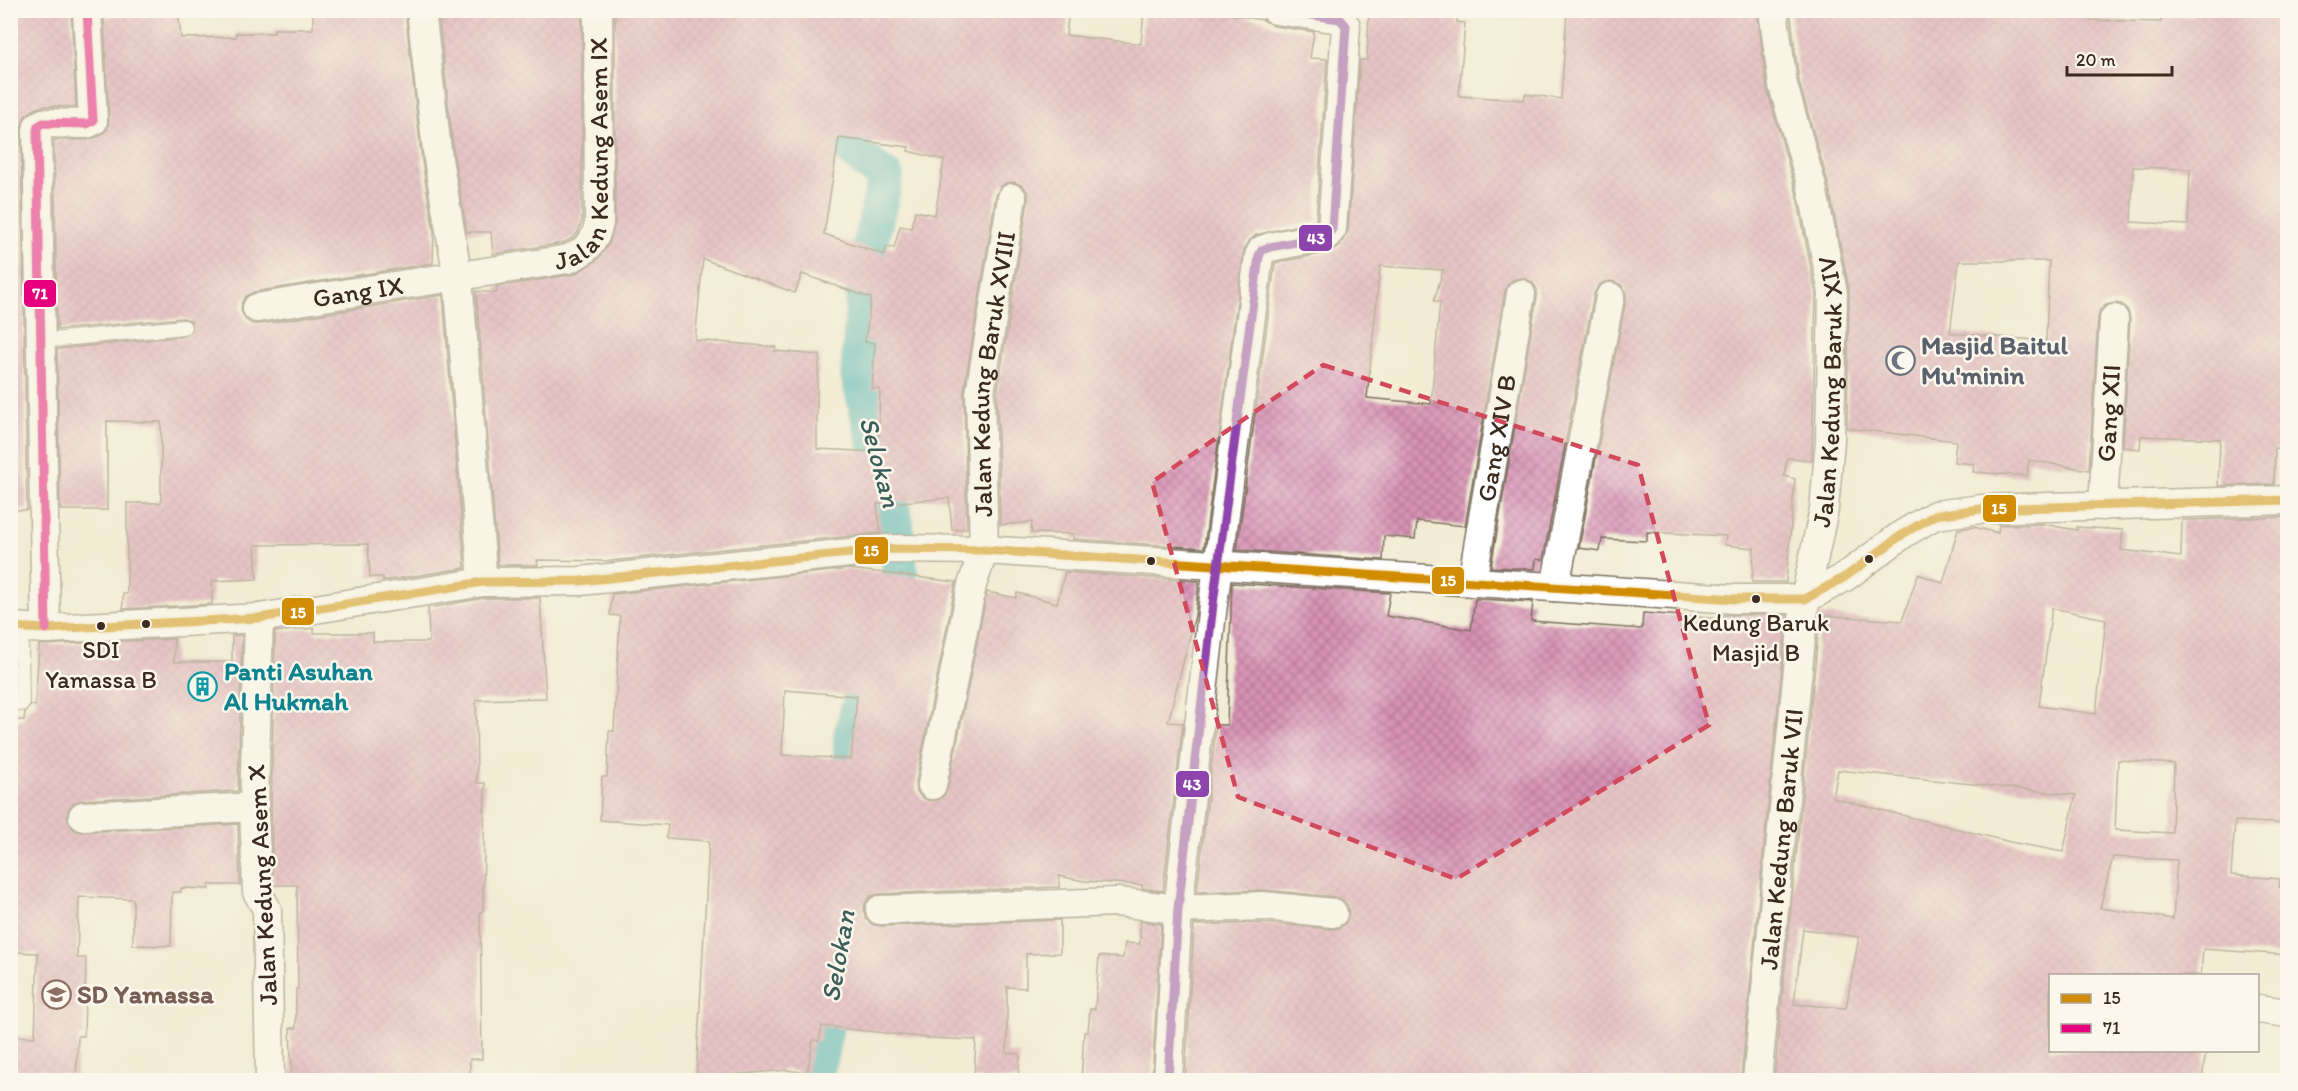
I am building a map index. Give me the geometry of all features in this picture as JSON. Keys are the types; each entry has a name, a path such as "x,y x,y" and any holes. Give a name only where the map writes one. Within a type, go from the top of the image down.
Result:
{"street":[{"path":"87,10 93,121 87,124 44,123 38,126 37,131 42,341 27,628 259,618 483,582 580,581 896,549 984,550 1735,599 1805,598 1845,577 1904,534 1935,515 1981,508 2288,500"},
{"path":"421,10 438,159 458,278 483,582"},
{"name":"Jalan Kedung Asem IX","path":"458,278 568,259 580,254 591,245 596,237 599,223 598,10"},
{"path":"1168,1080 1178,909 1218,565 1259,256 1263,250 1270,247 1326,236 1332,229 1346,26 1340,15 1276,10"},
{"name":"Jalan Kedung Baruk XIV","path":"1773,10 1783,85 1812,187 1833,292 1828,463 1824,509 1805,598"},
{"name":"Jalan Kedung Baruk XVIII","path":"984,550 980,393 1012,198"},
{"name":"Gang IX","path":"257,308 369,288 458,278"},
{"name":"Gang XIV B","path":"1472,582 1521,294"},
{"path":"1555,587 1610,297"},
{"name":"Gang XII","path":"2103,506 2114,319"},
{"path":"932,785 972,585 984,550"},
{"name":"Jalan Kedung Baruk VII","path":"1758,1080 1805,598"},
{"name":"Jalan Kedung Asem X","path":"259,618 254,807 257,892 267,909 270,1080"},
{"path":"82,816 254,807"},
{"path":"880,910 1118,902 1178,909 1263,906 1333,913"},
{"path":"2259,1009 2288,1013"}],"lane":[{"path":"42,341 184,327"},
{"path":"22,704 21,649 27,628"}],"highlighted area":[{"path":"1323,365 1638,465 1709,725 1456,879 1238,797 1152,482"}],"building":[{"path":"10,10 71,10 76,107 43,106 35,109 25,116 21,128 27,510 10,510"},
{"path":"178,10 181,38 236,37 236,33 274,33 274,29 313,29 313,10 405,10 422,161 434,232 433,263 254,292 246,296 241,310 245,319 252,324 260,324 443,295 465,568 383,581 383,577 370,577 368,544 255,545 257,579 212,581 212,604 123,609 123,594 127,594 127,503 161,503 161,422 107,421 107,510 60,510 57,349 185,336 192,330 191,321 183,318 57,330 54,140 87,140 100,136 108,129 104,17"},
{"path":"438,10 582,10 582,221 578,232 571,239 563,243 493,254 491,232 467,232 454,157"},
{"path":"615,10 1069,10 1066,35 1141,44 1144,10 1227,10 1226,14 1263,20 1274,26 1314,32 1310,58 1327,59 1316,221 1256,235 1244,249 1204,548 1073,539 1074,534 1031,533 1032,522 1000,525 997,394 1028,201 1028,193 1023,186 1014,182 1000,187 996,195 964,391 967,528 952,530 949,498 877,504 881,533 610,561 537,560 538,565 498,565 476,291 497,293 496,287 575,274 596,261 609,244 615,223","holes":["839,138 909,147 908,151 944,160 935,215 915,211 911,228 900,226 894,248 886,247 885,255 824,234","703,259 795,293 802,274 871,298 865,342 875,343 872,389 880,389 878,452 817,449 817,388 820,355 775,351 776,347 695,340"]},
{"path":"1369,10 1458,10 1457,22 1465,23 1459,96 1524,100 1525,94 1561,99 1567,10 1757,10 1767,89 1796,191 1816,294 1812,460 1787,458 1784,476 1795,479 1786,582 1752,582 1754,548 1725,545 1726,536 1647,532 1647,541 1602,539 1600,551 1579,548 1626,300 1626,292 1621,285 1612,281 1598,286 1594,294 1543,560 1536,559 1535,569 1491,567 1537,297 1537,289 1532,282 1523,278 1509,283 1505,291 1465,526 1417,521 1415,539 1384,536 1383,560 1237,550 1275,263 1330,252 1339,247 1348,231 1360,60 1367,60","holes":["1380,266 1443,270 1434,301 1440,302 1431,404 1367,398"]},
{"path":"1790,10 2037,12 2037,10 2091,10 2090,20 2161,22 2161,16 2193,17 2193,10 2288,10 2288,449 2275,448 2274,484 2218,486 2220,439 2141,436 2140,449 2123,447 2130,319 2123,305 2116,303 2106,305 2100,310 2098,318 2089,470 2029,460 2027,476 1973,472 1974,464 1954,462 1956,441 1847,428 1849,290 1828,183 1799,82","holes":["2133,167 2190,169 2188,225 2131,222","1959,261 2049,261 2046,341 1950,333"]},
{"path":"2288,517 2288,824 2235,821 2231,875 2280,879 2279,887 2288,888 2288,955 2203,949 2201,974 2049,974 2049,1052 2206,1052 2202,1080 1774,1079 1820,615 1902,621 1918,574 1943,583 1958,529 1974,527 1998,533 1999,525 2042,524 2077,530 2077,527 2123,530 2121,550 2181,557 2182,520","holes":["2052,608 2106,619 2096,714 2039,706","2118,760 2174,764 2172,833 2115,830","1838,770 2076,795 2063,852 2010,842 1833,798","2113,857 2177,860 2173,919 2100,908","1803,929 1859,937 1846,1008 1794,1004"]},
{"path":"850,569 956,582 916,782 916,790 921,797 929,801 938,800 944,796 948,788 987,592 1016,598 1017,593 1057,603 1065,572 1199,581 1195,616 1168,722 1183,723 1163,891 1142,888 1142,885 1084,881 1059,876 1059,887 879,894 871,896 865,903 866,919 873,925 881,926 1060,920 1060,953 1026,954 1026,988 1007,987 1007,1053 1020,1054 1018,1080 974,1079 976,1040 929,1038 822,1026 819,1041 813,1040 807,1073 788,1070 730,1075 729,1080 696,1080 709,841 666,838 668,825 600,820 602,777 607,777 609,731 614,731 620,616 610,615 612,594","holes":["785,690 857,696 851,759 782,755"]},
{"path":"1232,583 1390,593 1386,616 1471,630 1475,599 1533,602 1531,621 1642,629 1643,613 1724,619 1724,615 1787,615 1741,1078 1701,1076 1701,1080 1351,1080 1320,1078 1319,1080 1185,1080 1194,925 1262,923 1332,929 1339,928 1346,923 1349,914 1348,906 1343,900 1335,897 1265,890 1197,892 1216,725 1227,725"},
{"path":"484,598 540,598 546,698 476,700 477,783 485,783 483,911 480,912 482,1059 470,1059 470,1080 292,1080 290,1028 296,1028 296,989 298,989 297,885 273,885 271,807 275,632 314,628 314,633 373,633 373,642 429,642 428,608"},
{"path":"242,635 238,791 82,800 69,808 67,816 70,825 76,831 84,832 238,824 240,885 209,885 209,889 181,888 181,892 172,892 171,946 133,945 133,899 79,897 77,958 86,958 84,1036 78,1036 76,1080 10,1080 10,1036 35,1037 38,953 10,952 10,720 24,720 25,712 31,705 35,706 39,645 174,639 174,662 232,662 232,636"},
{"path":"1140,921 1161,924 1152,1080 1081,1080 1084,1032 1088,1032 1090,1009 1095,1009 1099,956 1123,958 1125,943 1140,944"}],"waterway":[{"name":"Selokan","path":"833,92 836,122 846,143 862,159 886,177 866,262 858,375 896,523 900,572 884,623"},
{"name":"Selokan","path":"850,807 851,735 868,673"},
{"name":"Selokan","path":"815,1080 836,978"}],"transit line":[{"name":"71","path":"46,629 37,131 38,126 43,123 87,124 93,121 87,10"},
{"name":"43","path":"1168,1080 1178,909 1213,604 1259,256 1262,250 1270,247 1326,236 1332,229 1346,26 1340,19 1276,10"},
{"name":"15","path":"10,627 46,629 259,618 483,582 580,581 888,549 984,550 1735,599 1805,599 1845,577 1903,534 1935,515 1981,509 2288,500"}],"place":[{"name":"Masjid Baitul Mu'minin","path":"1900,360"},
{"name":"Kedung Baruk Masjid B","path":"1756,599"},
{"name":"SDI Yamassa B","path":"101,626"},
{"name":"Panti Asuhan Al Hukmah","path":"203,686"},
{"name":"SD Yamassa","path":"56,994"}]}
